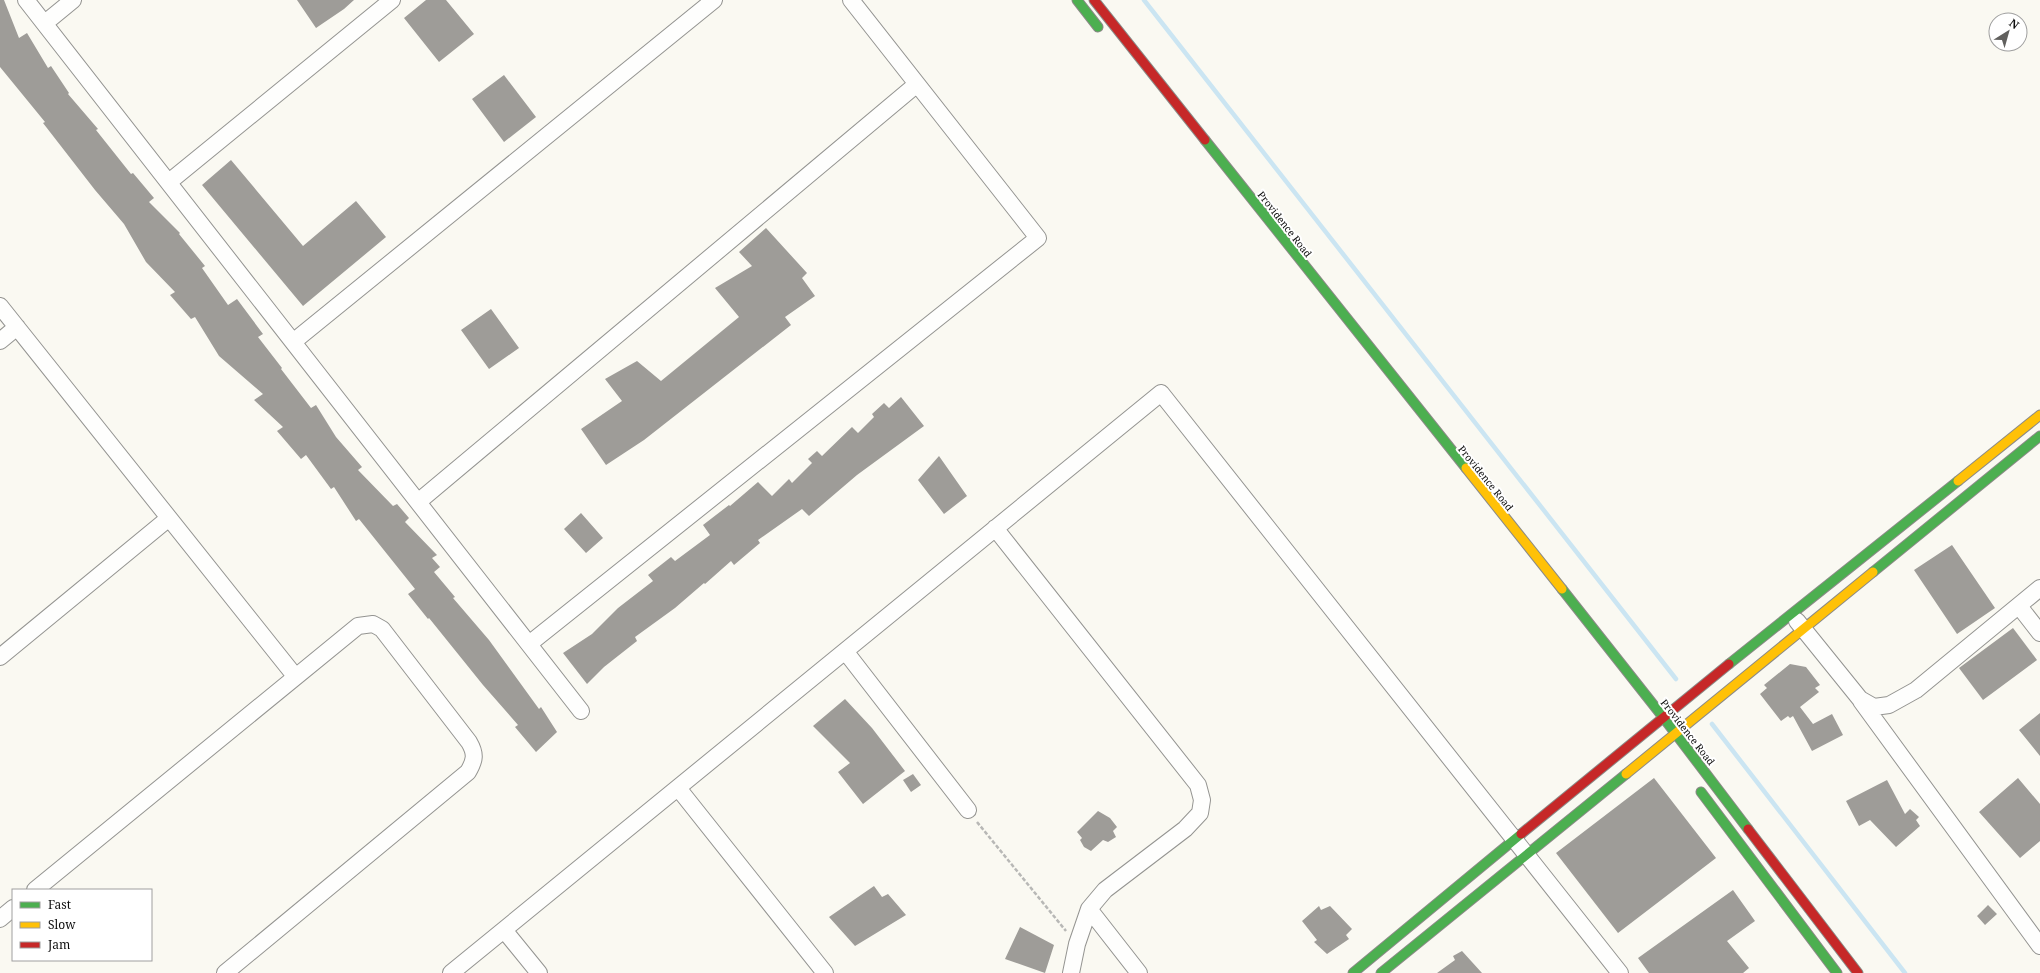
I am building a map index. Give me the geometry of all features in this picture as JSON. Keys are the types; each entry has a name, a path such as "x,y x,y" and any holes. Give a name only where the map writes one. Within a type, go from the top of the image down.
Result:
{"street":[{"path":"26,0 581,711"},
{"path":"44,23 73,0"},
{"path":"169,182 392,0"},
{"path":"293,342 714,0"},
{"path":"529,644 1038,238 850,0"},
{"path":"1076,0 1106,38"},
{"name":"Providence Road","path":"1094,0 1663,717 1858,973"},
{"path":"418,502 917,84"},
{"path":"0,306 295,676"},
{"path":"0,341 17,327"},
{"path":"451,973 1160,393 1620,973"},
{"path":"1381,973 1526,855 1658,735 1663,717 1793,615 2040,414"},
{"path":"1353,973 1514,841 1658,735 1676,734 1803,628 2040,436"},
{"path":"0,657 168,518"},
{"path":"995,528 1198,785 1202,800 1200,813 1185,829 1106,890 1089,909 1077,944 1071,973"},
{"path":"1860,699 1874,707 1889,705 1916,690 2040,588"},
{"path":"2019,606 2040,633"},
{"path":"1793,615 1860,699 2040,946"},
{"path":"36,889 358,626 373,624 382,629 469,742 475,752 475,759 468,772 224,973"},
{"path":"845,651 968,810"},
{"path":"1693,782 1837,973"},
{"path":"678,788 825,973"},
{"path":"0,919 12,909"},
{"path":"1089,909 1139,973"},
{"path":"504,930 539,973"}],"path":[{"path":"968,810 1077,944"}],"building":[{"path":"0,0 4,0 19,38 27,33 48,68 51,66 69,93 68,94 98,129 96,130 131,174 133,173 154,198 149,202 180,233 179,234 205,266 202,268 228,305 237,299 263,334 258,337 282,368 281,369 311,408 316,405 336,437 362,467 358,470 393,506 397,504 409,518 405,522 437,555 432,558 440,567 434,572 455,597 453,598 489,640 539,709 541,707 557,732 536,752 515,727 518,725 408,594 415,589 359,519 356,521 334,487 331,489 306,455 301,459 277,431 283,427 254,400 263,394 219,356 195,317 191,319 170,295 175,292 146,262 124,224 95,190 43,123 45,122 0,67"},
{"path":"297,0 354,0 344,9 316,28"},
{"path":"426,0 446,0 474,34 439,62 404,18"},
{"path":"504,75 536,117 504,142 472,99"},
{"path":"231,160 303,246 356,201 386,237 303,306 202,185"},
{"path":"766,228 807,273 802,278 815,296 785,317 791,325 644,440 606,465 581,429 622,401 605,379 637,361 661,381 739,317 715,288 752,266 739,252"},
{"path":"491,309 519,348 489,369 461,330"},
{"path":"901,397 924,426 857,475 809,516 802,509 758,540 760,543 734,565 731,561 675,608 635,637 637,641 604,667 587,684 563,653 592,634 618,608 653,581 648,575 671,557 675,561 710,535 703,525 729,505 730,506 758,482 772,496 789,479 792,483 812,463 808,459 817,451 822,456 852,427 858,433 874,417 872,414 884,403 889,408"},
{"path":"939,456 967,496 944,514 918,480"},
{"path":"581,513 603,538 586,553 564,529"},
{"path":"1952,545 1995,608 1957,634 1914,570"},
{"path":"2013,628 2037,660 1983,700 1959,668"},
{"path":"1790,664 1806,667 1820,685 1815,688 1819,692 1800,707 1813,724 1832,714 1843,735 1812,751 1793,716 1790,718 1788,716 1781,721 1760,694 1767,688 1764,685"},
{"path":"845,699 872,728 905,771 863,804 838,772 850,763 813,726"},
{"path":"2040,713 2040,756 2019,730"},
{"path":"913,774 921,785 911,792 903,780"},
{"path":"1654,778 1716,858 1618,933 1556,853"},
{"path":"2018,778 2040,804 2040,841 2020,858 1979,812"},
{"path":"1887,780 1905,814 1910,809 1919,817 1916,820 1920,826 1896,847 1870,820 1859,826 1846,801"},
{"path":"1098,811 1110,818 1117,827 1113,831 1116,837 1108,842 1103,840 1091,851 1084,847 1080,840 1082,838 1077,832"},
{"path":"874,886 882,897 888,894 906,915 855,946 829,917"},
{"path":"1733,890 1755,921 1727,941 1749,968 1743,973 1649,973 1638,958"},
{"path":"1988,905 1997,914 1985,925 1977,916"},
{"path":"1319,906 1321,910 1330,906 1352,929 1346,935 1349,939 1327,954 1314,942 1317,940 1302,921"},
{"path":"1020,927 1054,945 1045,973 1005,959"},
{"path":"1462,951 1482,973 1437,973 1455,960 1453,956"}],"waterway":[{"path":"1144,0 1676,679"},
{"path":"1712,724 1905,973"}],"traffic: fast":[{"path":"1077,0 1098,27"},
{"path":"1205,140 1466,468"},
{"path":"1873,572 2040,436"},
{"path":"1729,664 1958,481"},
{"path":"1562,589 1663,717 1748,829"},
{"path":"1381,973 1626,774"},
{"path":"1701,792 1837,973"},
{"path":"1353,973 1521,834"}],"traffic: slow":[{"path":"1958,481 2040,415"},
{"path":"1466,468 1562,589"},
{"path":"1626,774 1873,572"}],"traffic: jam":[{"path":"1094,0 1205,140"},
{"path":"1521,834 1729,664"},
{"path":"1748,829 1858,973"}]}
